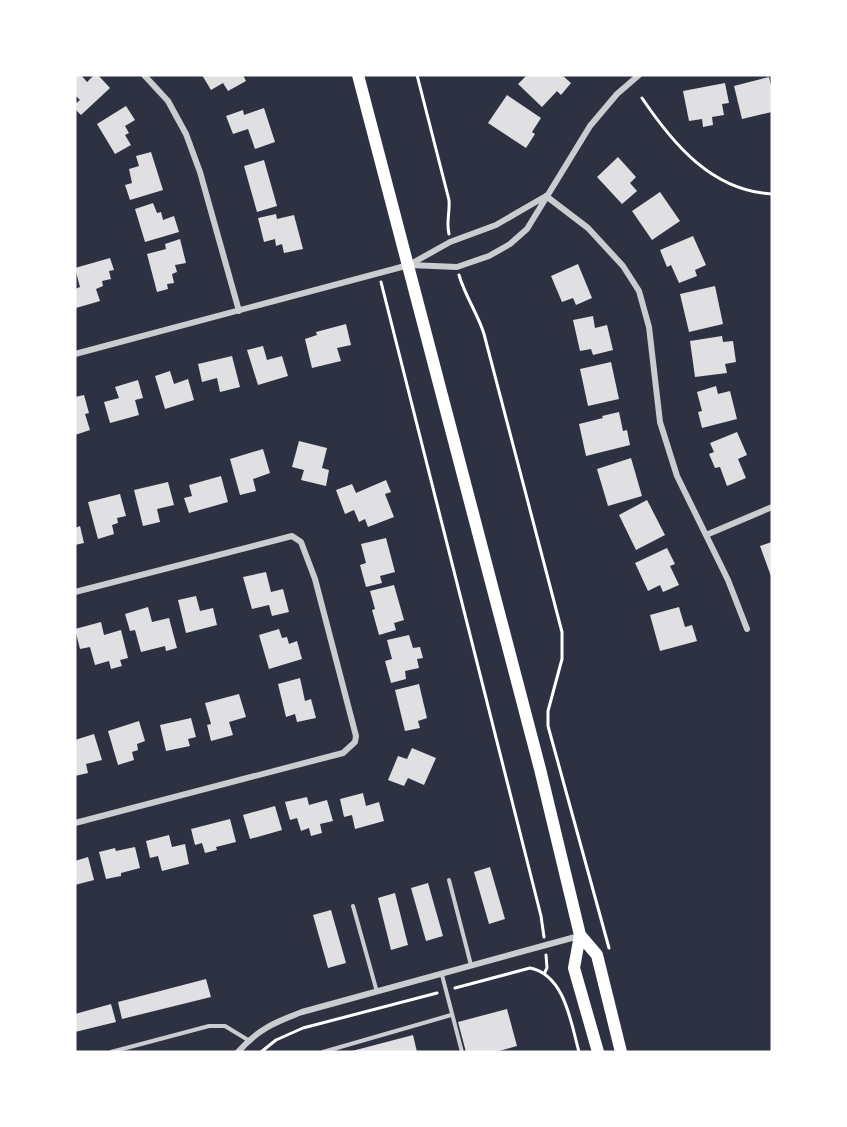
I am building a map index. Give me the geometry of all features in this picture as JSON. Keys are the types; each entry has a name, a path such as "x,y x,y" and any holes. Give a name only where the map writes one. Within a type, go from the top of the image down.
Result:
{"main road":[{"path":"358,75 537,758 579,935 574,968 598,1052"},
{"path":"579,935 597,955 621,1052"}],"street":[{"path":"144,75 168,101 186,134 200,172 239,311"},
{"path":"409,265 457,267 489,256 510,244 526,229 590,126 617,94 639,75"},
{"path":"75,354 409,265 450,242 496,225 546,196"},
{"path":"546,196 588,228 623,266 639,291 649,327 660,422 677,476 728,580 747,628"},
{"path":"706,535 772,507"},
{"path":"75,592 292,536 300,542 315,579 356,736 356,742 346,751 75,823"},
{"path":"238,1052 248,1040 271,1023 579,935"}],"lane":[{"path":"449,880 471,965"},
{"path":"353,906 377,993"},
{"path":"442,975 462,1052"},
{"path":"324,1052 451,1015"},
{"path":"111,1052 209,1026 225,1026 248,1040"}],"path":[{"path":"417,75 449,200 450,213 447,225 450,242"},
{"path":"642,98 684,152 704,170 743,189 772,194"},
{"path":"457,267 484,334 562,632 562,659 549,711 548,726 610,951"},
{"path":"378,273 538,904 547,968 544,974"},
{"path":"261,1052 276,1040 303,1028 530,968 540,970 554,982 566,1003 579,1052"}],"building":[{"path":"75,75 81,75 87,82 94,75 98,75 110,88 81,115 75,109 75,104 80,100 75,95"},
{"path":"202,75 243,75 246,81 228,91 223,83 211,90"},
{"path":"527,75 562,75 571,83 561,95 557,91 542,107 518,84"},
{"path":"769,77 772,90 772,112 742,119 734,86"},
{"path":"725,83 729,103 722,104 724,115 712,117 713,125 703,127 702,119 689,121 683,91"},
{"path":"507,95 541,118 526,148 488,123"},
{"path":"126,106 135,120 125,126 129,133 125,135 131,145 115,154 97,124"},
{"path":"264,108 275,142 255,149 248,129 233,134 226,116 243,110 244,115"},
{"path":"151,152 163,190 130,200 125,185 132,183 129,169 139,166 136,156"},
{"path":"618,157 636,177 630,183 637,191 622,204 597,177"},
{"path":"264,160 277,206 257,212 244,166"},
{"path":"660,192 680,221 652,240 632,211"},
{"path":"153,203 157,213 161,212 163,220 174,216 179,232 145,242 135,209"},
{"path":"276,214 277,219 294,215 303,249 284,253 282,244 276,246 275,239 264,242 258,218"},
{"path":"693,236 706,265 695,270 697,276 679,283 671,265 667,267 660,250"},
{"path":"180,239 186,263 175,265 177,272 172,274 174,283 167,284 168,289 157,292 147,254 166,249 165,244"},
{"path":"110,258 114,270 109,271 111,279 102,281 103,286 96,289 100,301 76,308 75,289 80,287 75,268"},
{"path":"578,264 592,298 576,305 573,298 562,302 551,276"},
{"path":"715,286 723,324 689,332 680,294"},
{"path":"593,316 595,328 607,325 613,350 593,355 591,349 580,351 573,320"},
{"path":"346,324 351,345 337,348 341,361 312,368 305,339 317,335 316,332"},
{"path":"722,336 723,342 733,341 736,362 725,364 727,373 695,377 690,341"},
{"path":"263,346 267,360 282,356 288,376 258,385 247,350"},
{"path":"232,356 240,387 220,392 217,378 202,382 198,364"},
{"path":"611,362 619,399 588,406 580,369"},
{"path":"170,371 174,384 188,379 194,400 165,409 155,376"},
{"path":"138,380 143,398 135,400 139,415 110,423 104,402 119,398 115,387"},
{"path":"716,386 718,394 730,391 737,419 702,428 698,412 702,411 697,392"},
{"path":"84,395 89,413 85,414 90,430 75,435 75,397"},
{"path":"619,412 623,431 627,430 630,445 586,456 579,424"},
{"path":"737,432 747,455 738,459 746,478 727,486 720,467 715,468 709,454 714,452 710,443"},
{"path":"299,441 327,448 322,468 329,470 326,486 301,480 304,470 292,467"},
{"path":"263,449 270,473 253,479 256,491 240,495 230,459"},
{"path":"631,458 642,496 608,506 597,469"},
{"path":"221,476 228,502 189,513 184,498 192,496 189,485"},
{"path":"386,480 391,492 385,494 394,517 368,527 365,519 359,522 354,510 345,514 336,490 352,484 356,493"},
{"path":"168,482 174,505 157,509 160,522 143,526 134,490"},
{"path":"120,494 126,516 117,518 118,523 112,525 114,534 98,539 88,502"},
{"path":"647,500 665,535 636,550 619,515"},
{"path":"80,526 84,543 75,545 75,528"},
{"path":"386,538 395,572 380,576 382,583 366,587 360,565 366,563 361,544"},
{"path":"772,542 772,579 760,546"},
{"path":"667,548 675,564 670,566 679,585 663,592 660,585 648,591 635,563"},
{"path":"266,572 271,592 283,589 289,612 272,616 269,605 252,609 243,577"},
{"path":"394,585 404,620 394,623 396,630 379,635 372,610 375,609 370,591"},
{"path":"196,596 200,611 213,608 217,625 186,633 178,600"},
{"path":"148,607 152,622 169,618 177,648 166,651 165,646 141,652 135,630 130,631 125,614"},
{"path":"679,607 685,627 692,625 697,641 660,651 650,615"},
{"path":"101,622 104,635 121,630 128,658 120,660 122,666 111,669 109,661 95,665 90,647 80,649 75,629"},
{"path":"279,629 282,638 287,637 289,644 297,641 302,659 269,669 259,635"},
{"path":"409,635 413,648 420,647 423,658 417,659 419,668 405,671 406,679 391,683 385,661 392,659 387,640"},
{"path":"300,678 305,701 311,699 316,718 297,722 295,714 286,717 278,684"},
{"path":"419,684 427,718 418,721 420,728 405,731 395,690"},
{"path":"239,694 246,717 229,722 233,735 211,741 207,725 211,724 205,703"},
{"path":"191,718 196,737 188,739 190,746 166,751 160,725"},
{"path":"139,721 145,741 137,744 138,750 132,752 134,760 118,765 108,731"},
{"path":"94,734 102,760 86,764 88,773 75,776 75,740"},
{"path":"412,748 436,758 424,785 408,778 404,786 388,780 398,756 407,759"},
{"path":"363,793 366,806 379,802 384,821 355,829 352,815 344,817 340,799"},
{"path":"307,797 309,805 327,800 333,821 320,824 322,833 311,836 309,828 301,831 297,818 290,820 285,802"},
{"path":"275,806 282,830 250,839 243,815"},
{"path":"230,819 236,842 216,847 217,850 205,853 202,843 195,845 191,829"},
{"path":"169,835 172,847 185,844 189,864 162,871 158,856 150,858 146,841"},
{"path":"135,847 140,868 106,879 99,852"},
{"path":"88,857 94,880 75,885 75,861"},
{"path":"490,867 505,919 489,924 474,872"},
{"path":"428,883 443,936 426,941 411,888"},
{"path":"395,893 408,945 391,950 378,898"},
{"path":"331,910 346,963 328,968 313,915"},
{"path":"206,979 211,997 122,1019 118,1002"},
{"path":"111,1004 116,1022 75,1032 75,1014"},
{"path":"507,1009 517,1046 495,1052 466,1052 458,1022"},
{"path":"413,1035 417,1052 352,1052 352,1051"}]}
